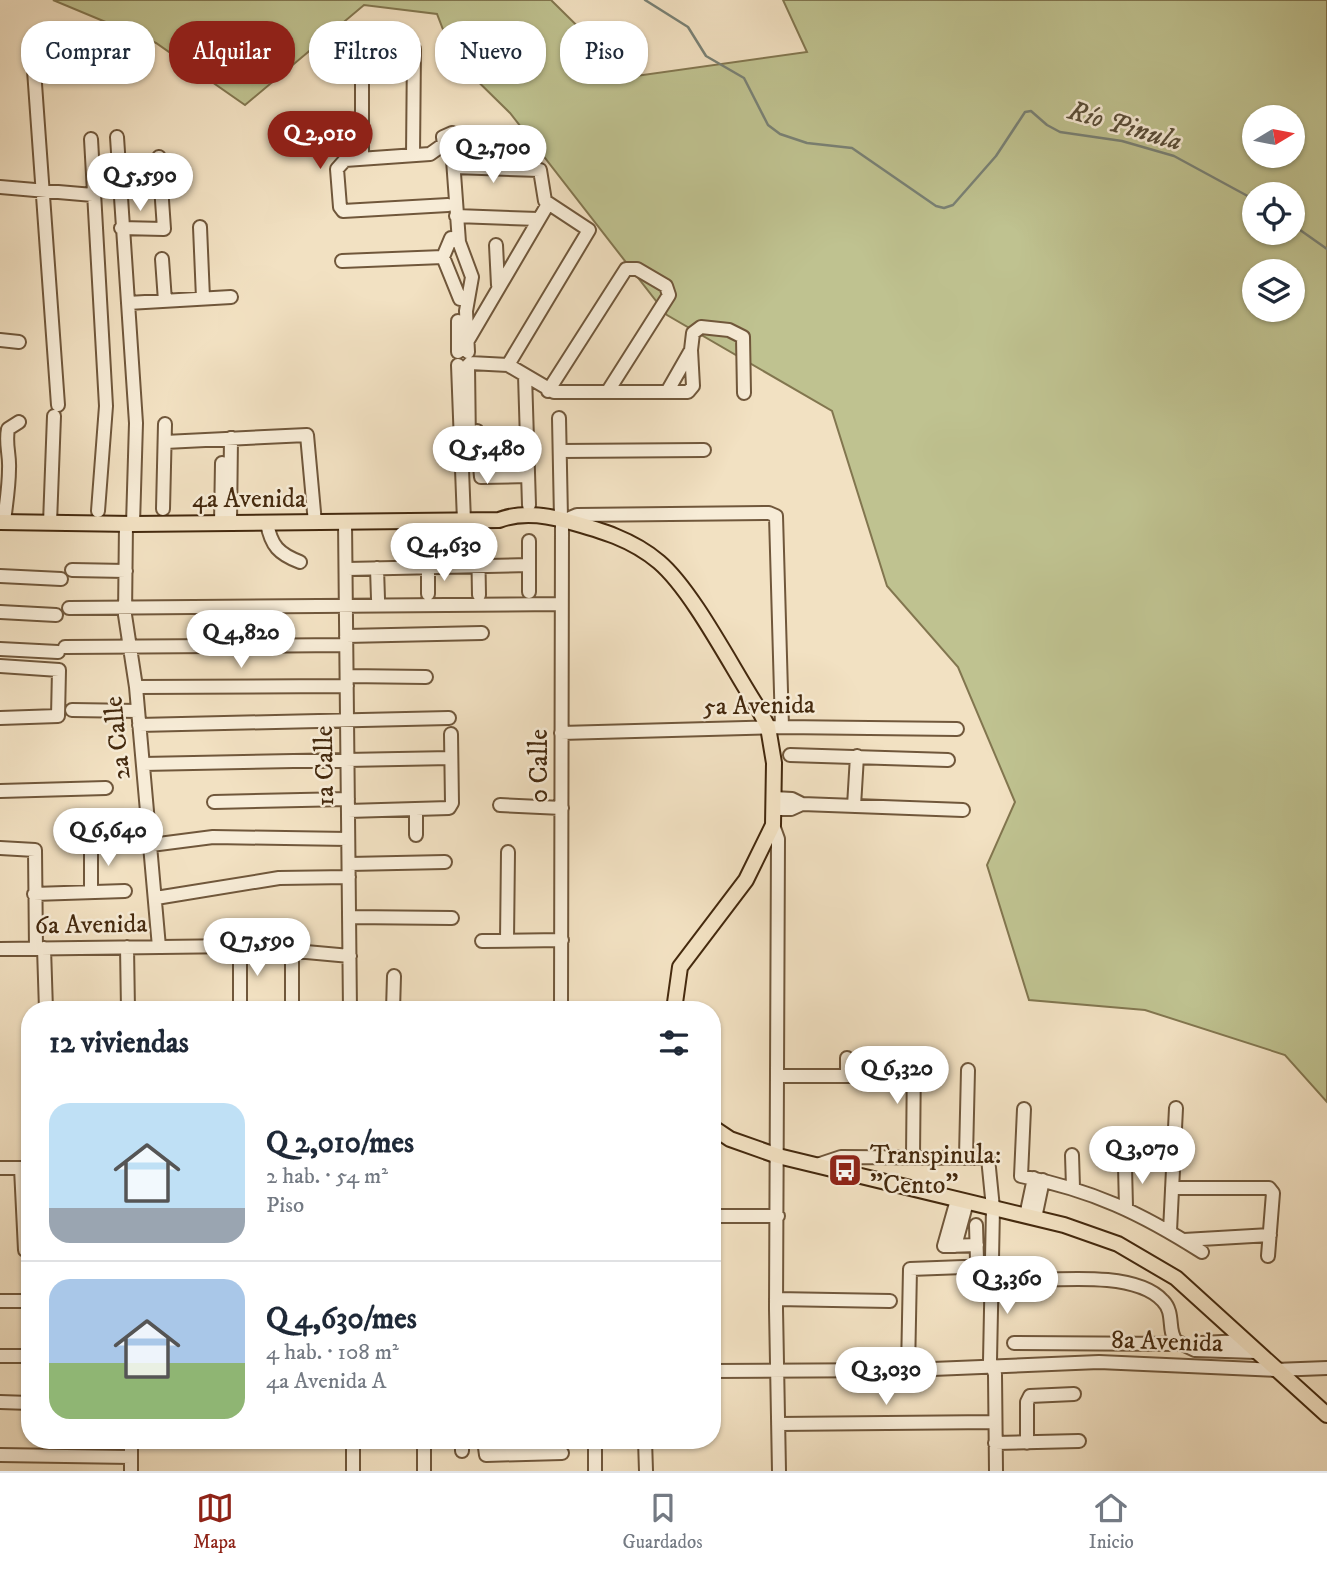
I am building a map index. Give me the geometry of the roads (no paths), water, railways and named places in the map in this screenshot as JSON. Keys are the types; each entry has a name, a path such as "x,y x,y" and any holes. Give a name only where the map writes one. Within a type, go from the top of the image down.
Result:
{"main road":[{"name":"4a Avenida","path":"2,522 130,524 468,521 499,520 526,515 564,521 620,538 647,553 668,570 775,727"},
{"path":"675,1001 680,967 746,880 773,825 775,727"},
{"path":"721,1133 730,1139 800,1163 818,1172 880,1187 896,1185"},
{"path":"800,1163 820,1164 1030,1217 1095,1236 1144,1257 1176,1278 1327,1415"}],"street":[{"path":"362,158 362,48 368,45 411,46 414,49 413,155"},
{"path":"34,84 56,410 50,523"},
{"name":"2a Calle","path":"117,137 136,423 125,571 125,608 136,687 159,947"},
{"path":"90,139 106,406 99,511"},
{"path":"447,145 435,152 362,158 342,161 337,166 341,209 447,205"},
{"path":"447,145 454,167 459,242 472,277 466,311 468,521"},
{"path":"447,145 447,205 451,238 463,271 460,299 466,357"},
{"path":"121,228 164,229 159,157"},
{"path":"454,167 540,170 543,198 548,204 587,226 590,233 508,365"},
{"path":"0,180 40,187"},
{"path":"0,187 92,191"},
{"path":"466,357 498,285 548,204"},
{"path":"456,216 538,219"},
{"path":"200,228 203,299"},
{"path":"451,238 443,257 460,299"},
{"path":"496,245 498,285"},
{"path":"342,261 443,257"},
{"path":"162,259 164,300"},
{"path":"548,391 630,267 666,286 669,295 608,391"},
{"path":"128,303 230,297"},
{"path":"466,357 485,363 508,365 548,391 692,390 693,333 701,327 729,330 743,337 744,393"},
{"path":"0,340 19,342"},
{"path":"667,392 691,350"},
{"path":"526,375 529,505"},
{"path":"475,382 481,477 528,477"},
{"name":"0 Calle","path":"559,418 564,521 560,604 561,1001"},
{"path":"2,522 9,465 6,454 8,429 19,422"},
{"path":"163,509 165,424"},
{"path":"165,442 307,436 315,523"},
{"path":"225,523 227,438"},
{"path":"559,451 704,450"},
{"name":"4a Avenida","path":"564,521 577,515 708,512 769,513 778,521 775,727"},
{"name":"1a Calle","path":"345,522 350,1001"},
{"path":"268,523 275,548 284,556 300,562"},
{"path":"478,538 479,595"},
{"path":"529,541 529,592"},
{"path":"428,542 428,594"},
{"path":"347,569 529,565"},
{"path":"377,568 378,599"},
{"path":"72,570 125,571"},
{"path":"0,576 61,579"},
{"path":"69,608 346,608 560,604"},
{"path":"0,612 56,615"},
{"path":"0,649 62,650 346,641 482,633"},
{"path":"0,666 57,668 59,671 58,716 0,718"},
{"path":"136,687 426,677"},
{"path":"72,710 138,711"},
{"path":"139,724 449,718"},
{"name":"5a Avenida","path":"561,733 775,727 957,729"},
{"path":"214,802 446,809 451,806 451,734"},
{"path":"790,755 948,760"},
{"path":"854,806 857,756"},
{"path":"143,764 451,758"},
{"path":"0,791 106,788"},
{"path":"774,803 792,799 802,804 963,810"},
{"path":"500,805 562,808"},
{"path":"416,809 416,835"},
{"path":"773,825 779,839 776,1299 779,1471"},
{"path":"151,845 213,838 348,839"},
{"path":"91,844 92,892"},
{"path":"0,848 34,849 34,894 45,1001"},
{"path":"508,852 508,940"},
{"path":"156,898 279,877 445,862"},
{"path":"34,894 125,891"},
{"path":"349,916 452,918"},
{"path":"482,941 562,940"},
{"path":"240,946 240,1001"},
{"name":"6a Avenida","path":"0,949 240,946 292,948 350,956"},
{"path":"127,947 128,1001"},
{"path":"292,948 292,1001"},
{"path":"393,1001 394,976"},
{"path":"913,1156 914,1057"},
{"path":"847,1058 847,1076"},
{"path":"966,1156 968,1070"},
{"path":"778,1076 869,1076"},
{"path":"1170,1231 1177,1108"},
{"path":"1024,1109 1021,1176 1073,1187 1126,1207 1202,1252"},
{"path":"1072,1155 1073,1187"},
{"path":"820,1164 841,1157 966,1156 985,1157 989,1161 993,1208 992,1368 996,1471"},
{"path":"1125,1167 1126,1207"},
{"path":"0,1168 21,1168"},
{"path":"1030,1217 1039,1179"},
{"path":"1172,1188 1269,1188 1273,1193 1268,1256"},
{"path":"962,1201 945,1246 977,1245"},
{"path":"721,1216 778,1216"},
{"path":"976,1225 977,1261"},
{"path":"1183,1240 1270,1234"},
{"path":"908,1370 911,1269 991,1266"},
{"path":"1009,1281 1117,1280 1141,1286 1163,1301 1169,1309 1172,1338 1180,1344 1202,1351 1256,1352"},
{"path":"776,1299 890,1301"},
{"path":"0,1301 21,1301"},
{"path":"1014,1343 1180,1344 1245,1341"},
{"path":"0,1356 21,1356"},
{"name":"8a Avenida","path":"721,1371 908,1370 1111,1362 1275,1370 1327,1368"},
{"path":"1027,1443 1027,1402 1030,1396 1074,1394"},
{"path":"0,1402 21,1403"},
{"path":"778,1424 995,1422"},
{"path":"995,1444 1079,1441"},
{"path":"131,1449 131,1471"},
{"path":"353,1449 353,1471"},
{"path":"424,1449 424,1471"},
{"path":"485,1449 486,1455 562,1453"},
{"path":"595,1449 595,1471"},
{"path":"645,1449 646,1471"},
{"path":"0,1455 131,1457"}],"waterway":[{"name":"Río Pinula","path":"645,0 688,27 706,56 744,78 768,125 780,134 807,143 852,148 936,206 944,208 953,205 996,156 1025,112 1031,111 1060,132 1122,141 1174,156 1242,193"},
{"name":"Río Pinula","path":"1305,233 1327,249"}],"place":[{"name":"Transpinula: \"Cento\"","path":"845,1170"}]}
